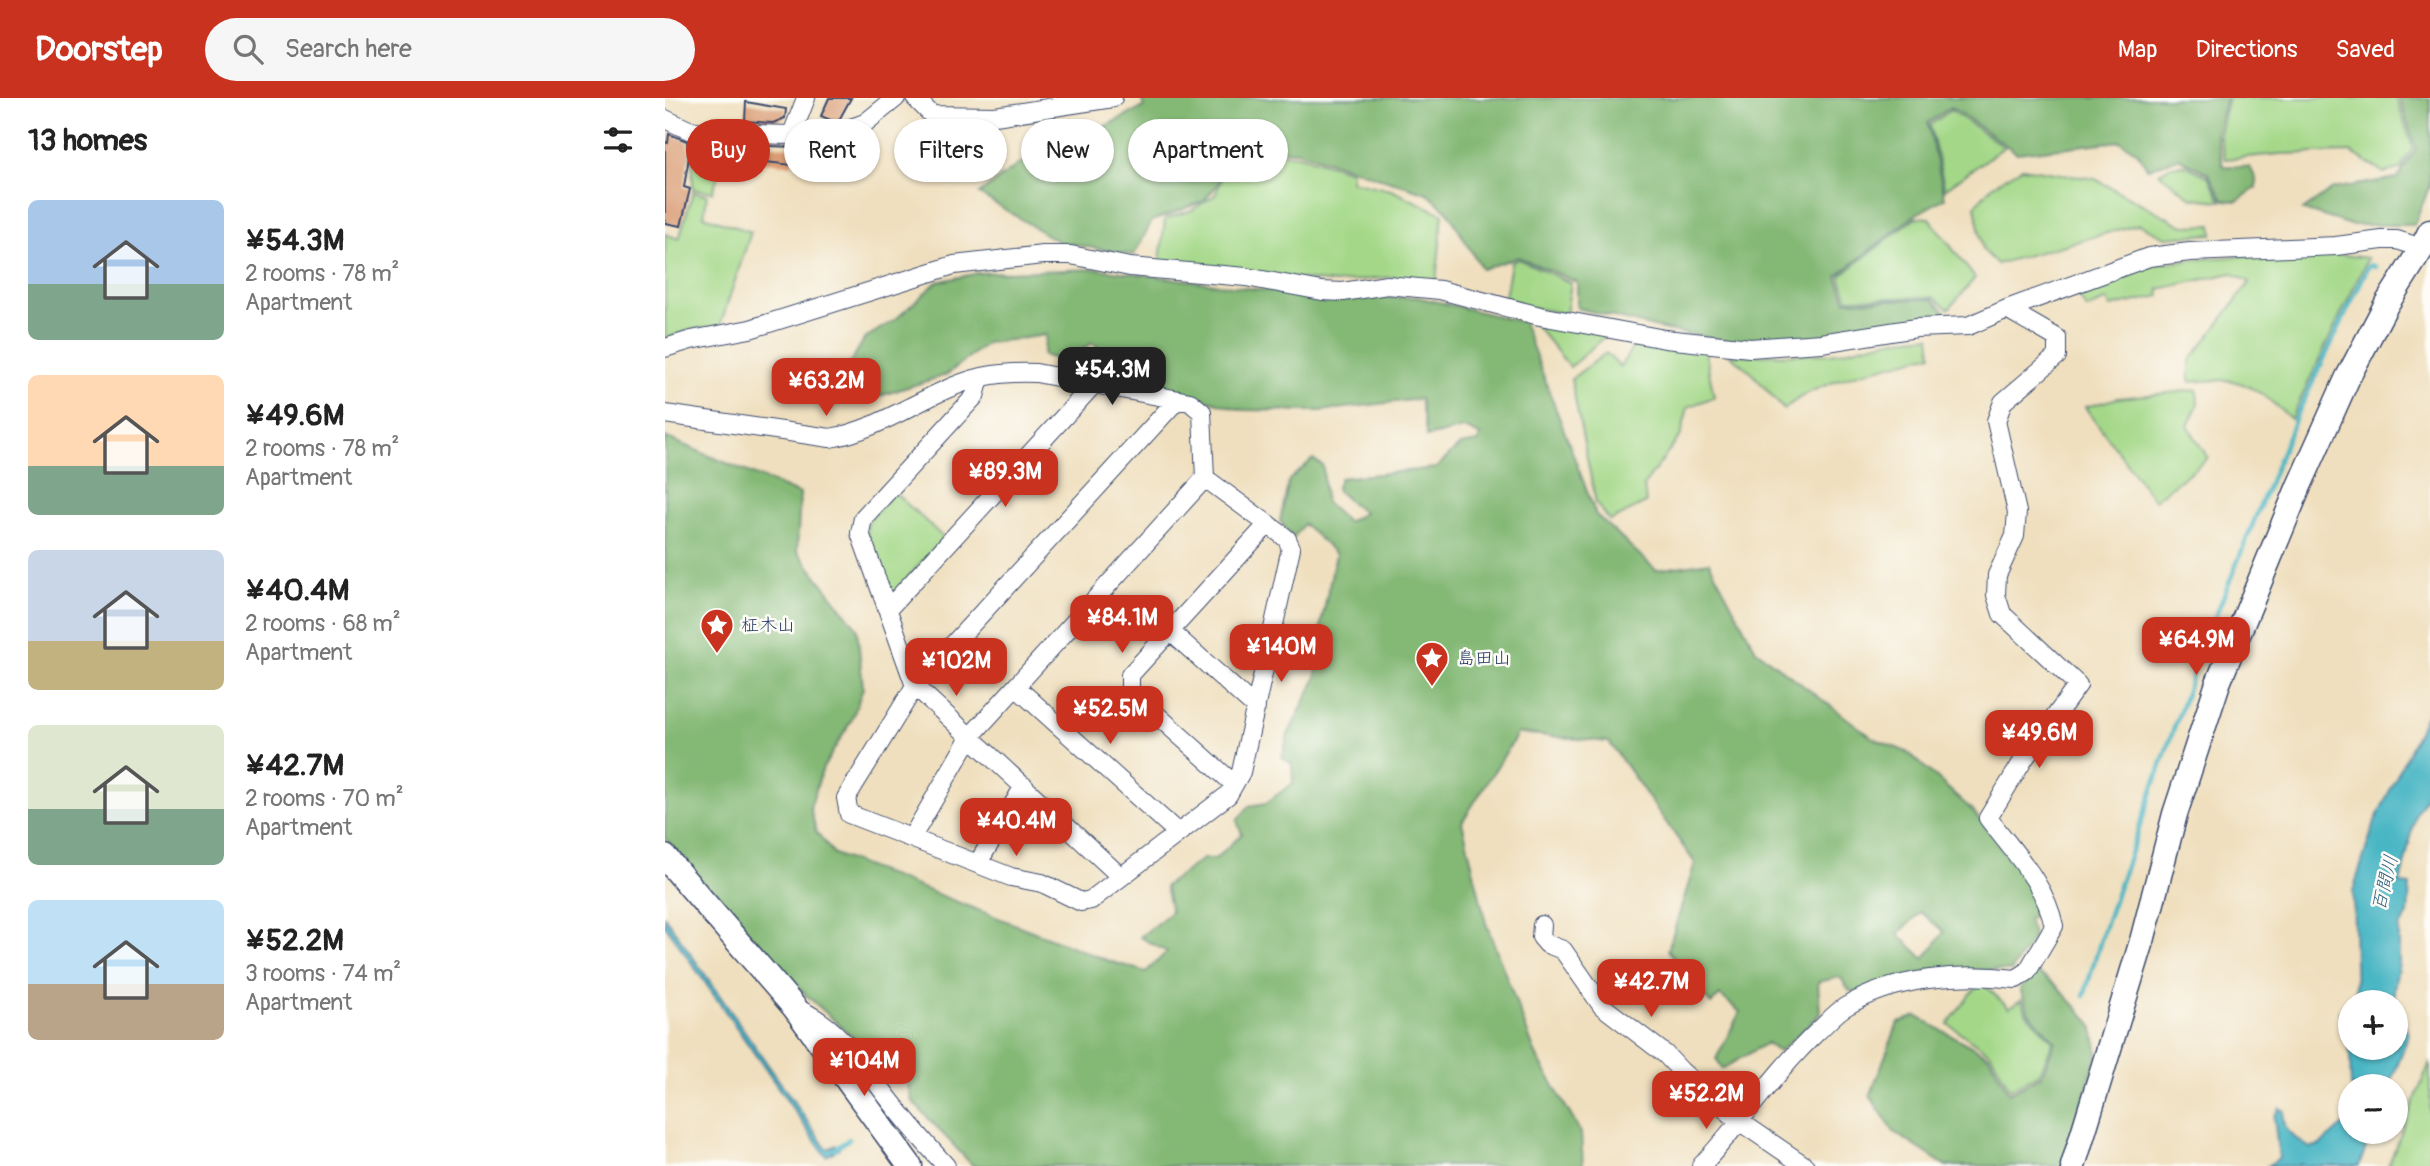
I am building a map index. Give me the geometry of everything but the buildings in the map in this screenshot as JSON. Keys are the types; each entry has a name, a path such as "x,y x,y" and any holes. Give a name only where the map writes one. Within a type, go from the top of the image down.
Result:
{"street":[{"path":"798,119 806,98"},
{"path":"870,119 896,98"},
{"path":"915,98 932,115 995,116 1113,98"},
{"path":"665,119 689,130 784,134"},
{"path":"665,348 691,340 750,329 954,265 1043,255 1071,256 1129,267 1246,277 1322,291 1343,292 1387,285 1440,290 1552,318 1665,340 1740,348 1821,343 1916,328 1968,326 2149,257 2190,252 2336,246 2382,240 2426,240"},
{"path":"2073,1166 2142,942 2175,814 2218,683 2299,486 2348,377 2386,305 2426,240"},
{"path":"1701,1166 1804,1045 1844,1007 1888,988 1937,978 1993,976 2016,979 2027,972 2054,926 2051,911 2040,888 1988,818 2024,759 2078,685 2002,614 1996,595 1997,575 2015,536 2017,512 1996,421 2003,402 2057,356 2057,338 2007,309"},
{"path":"665,414 830,438 852,435 871,428 956,386 1013,372 1036,373 1190,402 1202,412 1205,478 970,737 912,837"},
{"path":"980,378 975,396 863,517 860,533 915,686 1121,877"},
{"path":"888,608 1094,384"},
{"path":"1177,400 915,686 846,798 849,814 1011,877 1042,883 1081,902 1091,901 1228,795 1241,772 1291,548 1287,540 1268,524 1205,478"},
{"path":"1234,784 1131,691 1130,675 1268,524"},
{"path":"1170,631 1256,708"},
{"path":"1016,687 1178,833"},
{"path":"978,863 1024,786"},
{"path":"665,858 795,1008 910,1166"},
{"path":"1542,925 1541,937 1547,944 1563,950 1602,1006 1665,1054 1739,1121 1805,1166"},
{"path":"795,1008 815,1016 846,1045 905,1120 946,1166"}],"green space":[{"path":"1141,98 2226,98 2216,133 2223,166 2250,167 2256,179 2256,188 2237,201 2223,200 2208,173 2178,158 2148,169 2137,152 2120,141 2017,153 1951,107 1928,123 1945,198 1915,215 1837,276 1846,301 1932,299 1946,312 1946,324 1752,345 1666,330 1577,308 1577,282 1518,257 1482,269 1448,212 1427,193 1297,151 1288,151 1288,119 1128,119 1128,182 1218,182 1204,201 1152,221 1134,255 1059,242 979,194 995,182 1007,182 1007,173 1021,163 1021,182 1114,182 1114,122 1144,107"},
{"path":"2228,98 2396,98 2413,148 2400,169 2384,173 2351,152 2225,159 2219,133"},
{"path":"2399,98 2430,98 2430,185 2414,225 2351,225 2303,210 2333,189 2397,178 2416,149"},
{"path":"1951,110 2004,147 1945,189 1930,125"},
{"path":"1288,154 1351,171 1351,181 1391,190 1443,214 1436,282 1391,277 1335,283 1160,262 1165,219 1192,210 1215,195 1221,182 1288,182"},
{"path":"2185,165 2208,176 2221,201 2192,198 2159,173 2171,166"},
{"path":"2022,168 2095,179 2183,226 2212,225 2213,234 2165,237 2139,224 1997,264 1983,250 1975,206 1992,186"},
{"path":"693,182 716,182 712,192 693,189"},
{"path":"693,192 707,195 704,216 751,232 720,326 691,330 665,338 665,234 679,239"},
{"path":"1916,217 1929,218 1975,278 1949,309 1933,297 1848,299 1840,276"},
{"path":"2335,254 2368,258 2291,419 2269,399 2243,384 2224,380 2190,382 2190,361 2250,282 2232,273 2159,289 2160,296 2110,307 2107,300 2087,309 2072,288 2130,270 2187,260"},
{"path":"1518,259 1571,283 1566,314 1504,302 1511,263"},
{"path":"1098,269 1334,299 1417,297 1523,322 1596,515 1656,570 1709,562 1756,650 1873,738 1909,753 1973,811 2023,876 2041,908 2028,920 2034,937 2011,971 1935,969 1859,992 1850,991 1840,977 1818,982 1820,1014 1779,1052 1767,1043 1722,1069 1716,1059 1740,1012 1720,995 1711,1004 1668,950 1695,863 1609,742 1518,733 1462,822 1486,923 1536,1055 1581,1133 1583,1166 973,1166 912,1101 897,1047 866,1049 742,937 665,837 665,437 800,494 797,551 857,628 863,688 852,719 823,768 810,807 816,831 834,854 1109,961 1146,972 1167,952 1140,937 1171,912 1165,886 1203,859 1215,859 1242,834 1237,821 1249,806 1266,803 1293,783 1292,764 1282,757 1288,735 1316,678 1321,624 1336,554 1304,524 1293,538 1280,521 1289,480 1313,459 1323,466 1325,502 1347,522 1364,513 1336,490 1340,478 1436,468 1460,445 1478,442 1480,435 1464,428 1427,437 1420,399 1320,411 1242,410 1150,383 1092,343 1064,362 1043,355 1046,335 987,343 946,375 860,402 844,373 865,338 895,320 937,282 978,273","holes":["1921,912 1944,932 1924,959 1898,934"]},
{"path":"1532,321 1605,333 1604,337 1570,367"},
{"path":"1930,336 1932,354 1832,383 1796,400 1784,410 1752,373 1730,355 1831,354 1890,340"},
{"path":"1636,342 1705,350 1714,397 1688,407 1681,435 1644,485 1646,503 1610,521 1596,503 1571,379 1606,353 1620,367"},
{"path":"2197,390 2198,404 2188,426 2208,458 2154,500 2085,407 2118,398"},
{"path":"894,492 944,538 894,593 887,591 866,532 869,521"},
{"path":"2035,971 2056,985 2092,1024 2098,1053 2062,1166 1946,1166 1894,1132 1870,1096 1898,1023 1916,1016 1989,1056 2009,1093 2042,1075 2055,1041 2029,1013 2020,989"},
{"path":"1982,983 2009,1008 2021,1000 2027,1014 2053,1041 2040,1073 2010,1089 1991,1054 1948,1024 1970,994"},
{"path":"2430,1062 2430,1166 2388,1166 2397,1144 2408,1144 2408,1116"}],"water":[{"name":"百間川","path":"2430,707 2430,790 2416,813 2400,884 2410,885 2408,915 2399,928 2399,963 2394,990 2356,990 2353,891 2375,821"},
{"path":"665,917 826,1148 836,1145 839,1148 827,1156 823,1152 665,925"},
{"path":"2350,1060 2399,1060 2394,1074 2351,1074"},
{"path":"2280,1108 2284,1111 2287,1129 2294,1137 2310,1148 2320,1145 2338,1130 2338,1144 2367,1144 2359,1166 2268,1166 2279,1158 2274,1117"}],"waterway":[{"path":"2084,996 2105,926 2197,662 2296,417 2368,267 2376,267"},
{"path":"835,1149 849,1139"}],"place":[{"name":"柾木山","path":"717,655"},
{"name":"島田山","path":"1432,688"}]}
